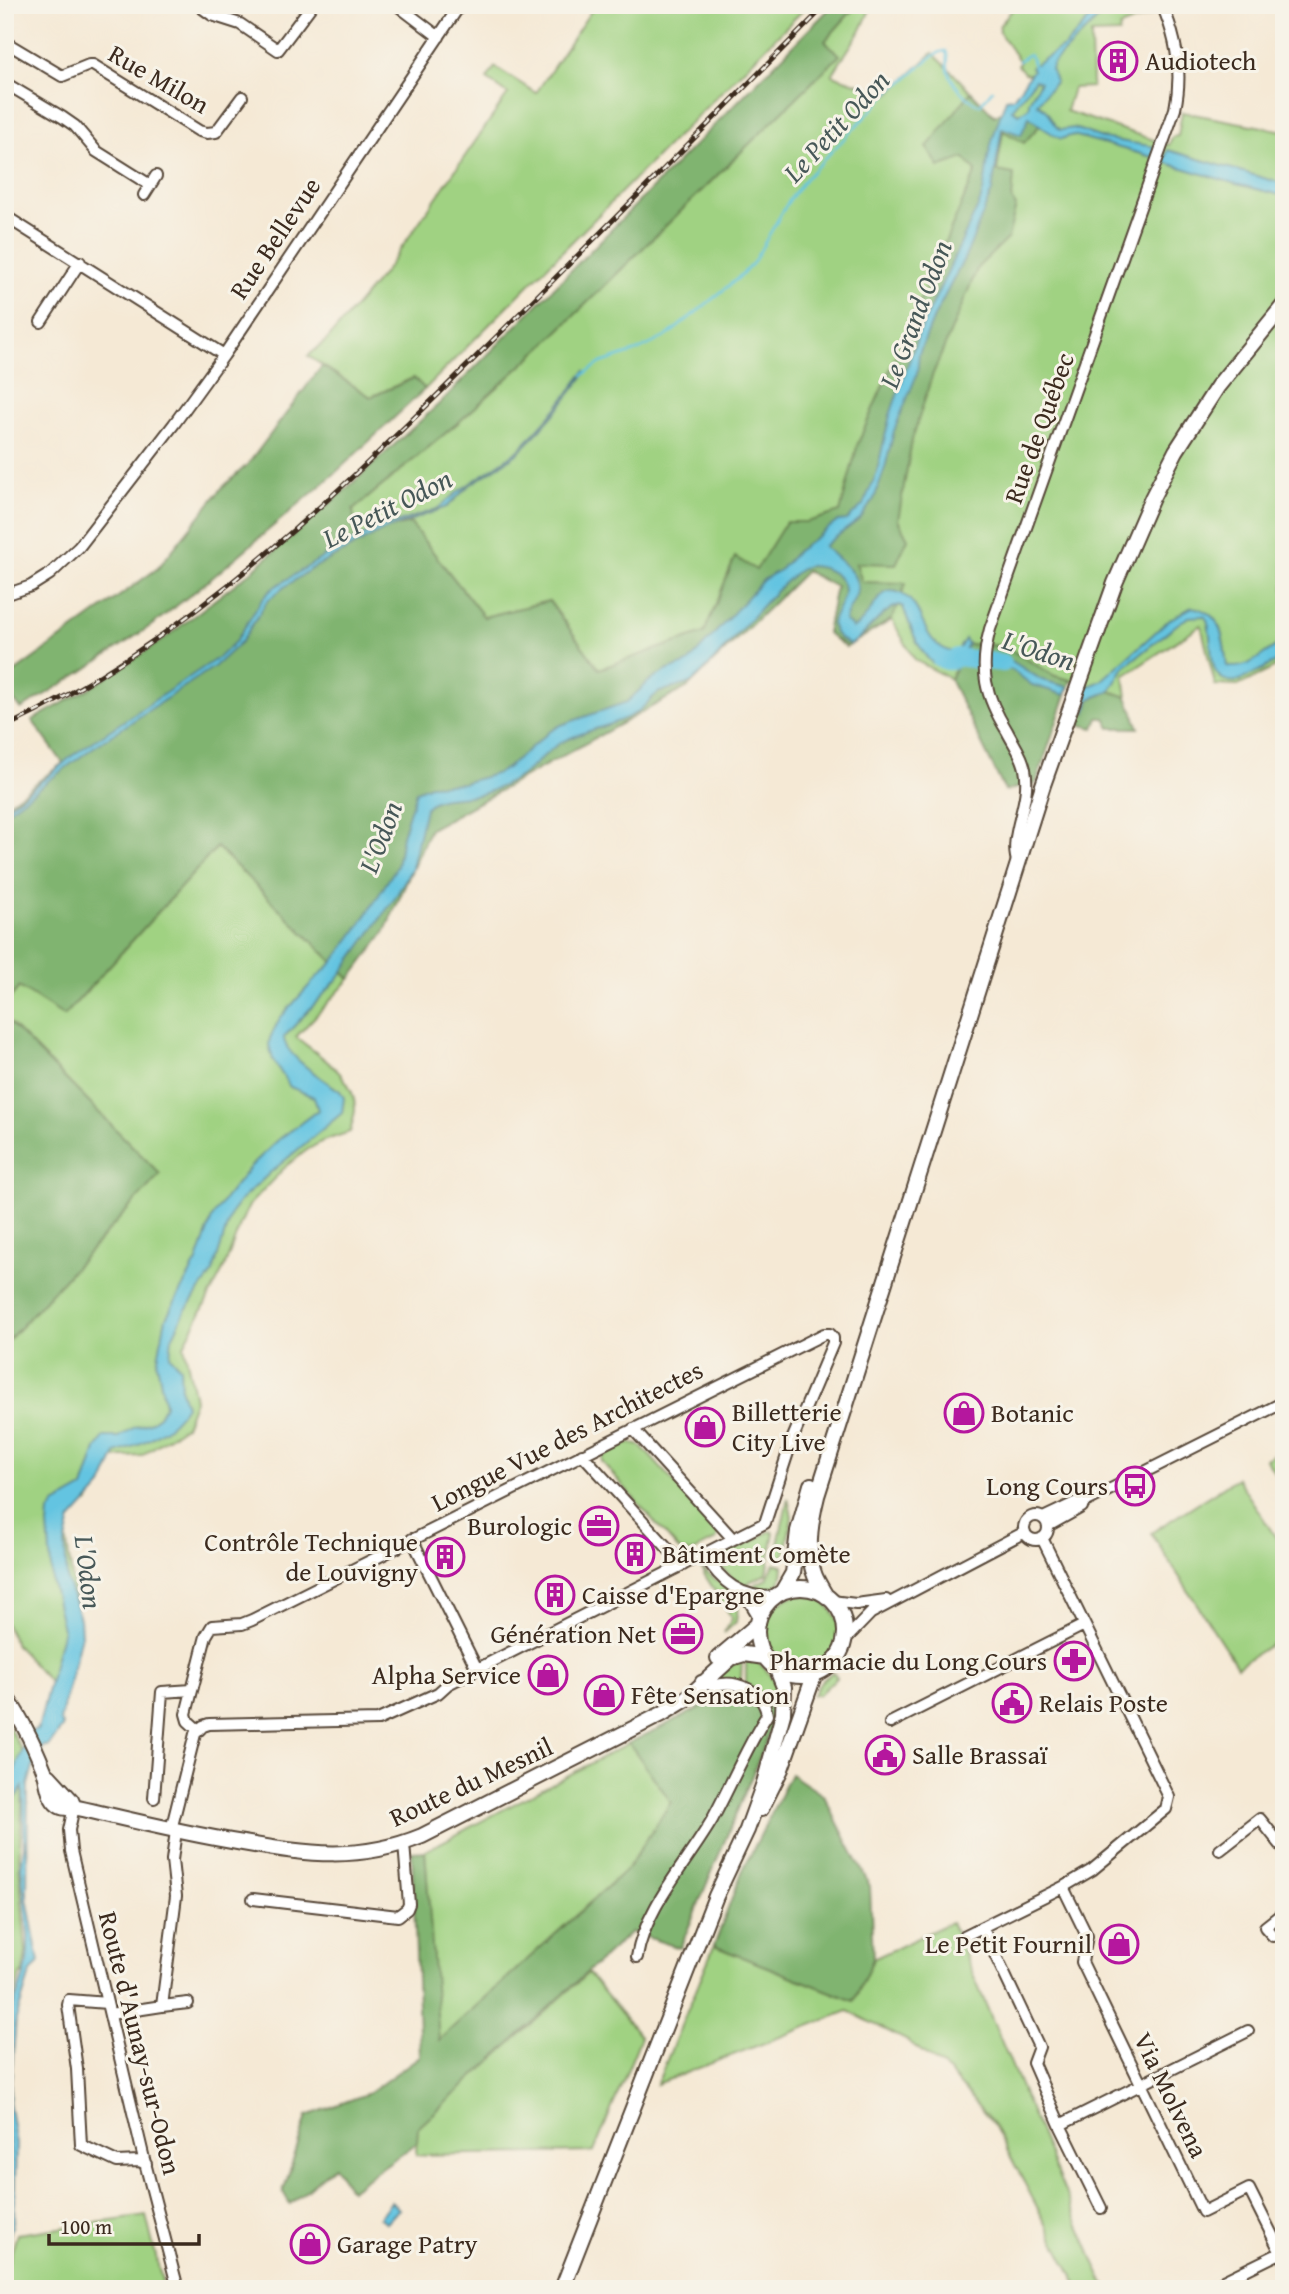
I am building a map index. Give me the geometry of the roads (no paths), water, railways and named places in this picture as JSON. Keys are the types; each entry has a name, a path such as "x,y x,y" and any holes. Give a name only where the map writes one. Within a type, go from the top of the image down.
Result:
{"main road":[{"path":"770,1662 795,1675 815,1673 830,1664 843,1642 843,1620 812,1568 812,1515 1063,725 1128,551 1176,451 1218,386 1284,305"},
{"path":"562,2289 716,1896 747,1830 764,1783 783,1713 784,1688 758,1641 758,1621 768,1602 778,1594 793,1573 798,1531 808,1492 832,1427 847,1400"},
{"path":"778,1594 804,1588 829,1599"},
{"name":"Route du Mesnil","path":"5,1696 38,1757 56,1804 66,1809 74,1807 174,1831 320,1855 373,1852 404,1844 672,1708 685,1700 758,1621"},
{"name":"Route du Mesnil","path":"701,1681 731,1658 744,1654 770,1662"},
{"path":"747,1830 773,1787 815,1673"}],"street":[{"path":"198,5 212,15 240,24 278,50 312,5"},
{"path":"397,5 439,37"},
{"name":"Rue Bellevue","path":"5,595 25,589 41,580 67,560 135,476 223,355 460,5"},
{"name":"Rue de Québec","path":"1018,864 1013,851 1027,794 1025,767 1018,748 992,706 985,682 985,649 1156,168 1177,97 1179,68 1173,29 1162,5"},
{"name":"Rue Milon","path":"5,42 62,76 89,65 98,67 199,131 207,133 216,132 242,97"},
{"path":"5,83 62,117 75,127 96,151 150,186"},
{"path":"5,216 223,355"},
{"path":"41,322 80,262"},
{"name":"Longue Vue des Architectes","path":"192,1690 210,1628 216,1625 238,1625 252,1620 824,1334 830,1334 833,1343 792,1440 765,1522 733,1539"},
{"path":"1046,1522 1046,1535 1042,1538 1032,1539 1025,1532 1025,1524 1030,1517 1046,1522 1079,1501 1085,1502 1284,1402"},
{"path":"162,2006 176,1895 172,1860 174,1831 198,1730 209,1724 378,1720 438,1693 448,1684 733,1539 633,1429"},
{"path":"582,1454 683,1565"},
{"path":"843,1642 871,1613 1025,1532"},
{"path":"964,1936 1093,1870 1166,1809 1169,1797 1042,1538"},
{"path":"412,1539 477,1669"},
{"path":"704,1554 723,1579 745,1594 758,1621"},
{"path":"829,1599 856,1604 882,1601 921,1585"},
{"path":"745,1594 778,1594"},
{"path":"890,1723 1084,1625"},
{"path":"637,1957 640,1940 649,1919 712,1819 767,1714 766,1706 760,1697 743,1686 713,1686 701,1681"},
{"path":"153,1798 162,1692 192,1690 186,1718 198,1730"},
{"name":"Route d'Aunay-sur-Odon","path":"74,1807 69,1830 71,1851 178,2289"},
{"path":"1220,1850 1260,1819 1284,1849"},
{"path":"253,1899 398,1916 409,1904 404,1844"},
{"name":"Via Molvena","path":"1063,1887 1087,1936 1082,1962 1203,2212 1248,2189 1283,2254"},
{"path":"1273,1936 1265,1927 1284,1912"},
{"path":"982,1927 1039,2047 1033,2063 1101,2208"},
{"path":"146,2164 139,2161 117,2162 81,2144 77,2069 69,2000 75,1999 108,2008 188,2003"},
{"path":"1060,2125 1248,2031"},
{"path":"1207,2289 1283,2254"}],"water":[{"path":"1102,5 1112,5 1053,63 1051,69 1056,81 1037,104 1060,130 1074,128 1102,138 1156,147 1152,157 1073,135 1061,139 1029,117 1021,135 1002,128 992,191 967,253 935,315 919,354 917,374 894,431 874,499 860,519 824,546 847,567 856,580 856,595 845,621 853,628 866,617 881,596 894,591 902,594 916,608 935,642 956,653 965,639 968,644 956,664 939,666 927,657 921,650 903,607 899,605 885,613 850,645 839,638 832,625 844,592 841,581 821,568 809,566 799,571 769,598 693,681 658,693 634,714 560,743 519,777 505,785 478,795 438,800 425,808 412,868 395,898 336,981 284,1037 290,1052 340,1091 344,1098 342,1113 271,1172 231,1213 213,1272 185,1311 172,1338 170,1356 180,1367 181,1390 186,1406 164,1430 146,1441 116,1453 102,1486 71,1520 65,1544 67,1580 80,1619 81,1635 60,1721 63,1726 48,1747 44,1746 34,1763 28,1785 27,1898 39,1962 30,1974 16,2019 9,2102 16,2144 14,2217 5,2255 10,2151 5,2114 5,2068 11,2013 26,1969 28,1935 21,1866 24,1847 23,1787 5,1814 5,1794 30,1732 38,1729 63,1629 52,1582 49,1512 55,1504 83,1488 96,1449 104,1437 119,1437 159,1416 165,1405 157,1363 166,1318 197,1261 212,1218 251,1166 278,1140 318,1110 314,1097 290,1087 273,1060 270,1038 280,1018 333,962 397,866 402,836 416,791 430,785 463,783 498,773 561,725 627,702 648,682 666,671 688,663 763,580 781,569 797,551 838,521 847,520 863,505 876,475 890,415 919,333 980,202 988,158 1006,99 1013,98 1033,70 1031,67 1065,46","holes":["1035,80 1040,82 1029,101 1029,107 1019,114 1012,110"]},
{"path":"1168,150 1284,184 1284,196 1163,162"},
{"path":"585,371 556,412 517,454 470,485 447,507 382,531 311,569 283,588 267,601 242,641 215,666 91,749 5,813 5,809 73,755 219,657 236,641 263,598 273,588 333,551 382,526 437,509 459,491 519,450 556,409"},
{"path":"1192,607 1203,610 1217,622 1223,638 1227,666 1243,666 1284,642 1284,658 1239,681 1228,681 1220,677 1215,670 1207,620 1204,616 1189,617 1124,667 1110,691 1090,699 1086,713 1080,704 1085,691 1083,685 1101,681 1170,619"},
{"path":"990,658 1010,660 1042,680 1068,687 1065,695 1032,685 1012,670 990,665"},
{"path":"391,2202 399,2209 386,2223 379,2217"}],"waterway":[{"name":"Le Petit Odon","path":"583,375 601,363 637,351 667,336 737,279 753,263 788,202 806,178 893,88 927,60 946,51 952,80 960,91 975,103 980,105 992,90"},
{"name":"Le Petit Odon","path":"1019,61 1030,55 1035,68"},
{"name":"L'Odon","path":"940,658 949,661 957,657 1003,663"},
{"path":"5,2069 8,2055"}],"railway":[{"path":"5,727 73,692 138,651 201,606 321,506 487,346 826,5"}],"place":[{"name":"Audiotech","path":"1118,61"},
{"name":"Botanic","path":"964,1413"},
{"name":"Billetterie City Live","path":"705,1427"},
{"name":"Long Cours","path":"1135,1486"},
{"name":"Burologic","path":"599,1526"},
{"name":"Bâtiment Comète","path":"635,1554"},
{"name":"Contrôle Technique de Louvigny","path":"445,1557"},
{"name":"Caisse d'Epargne","path":"555,1595"},
{"name":"Génération Net","path":"683,1634"},
{"name":"Pharmacie du Long Cours","path":"1074,1661"},
{"name":"Alpha Service","path":"548,1675"},
{"name":"Fête Sensation","path":"604,1695"},
{"name":"Relais Poste","path":"1012,1703"},
{"name":"Salle Brassaï","path":"885,1755"},
{"name":"Le Petit Fournil","path":"1119,1944"},
{"name":"Garage Patry","path":"310,2244"}],"water label":[{"name":"Le Grand Odon","path":"915,314"}]}
